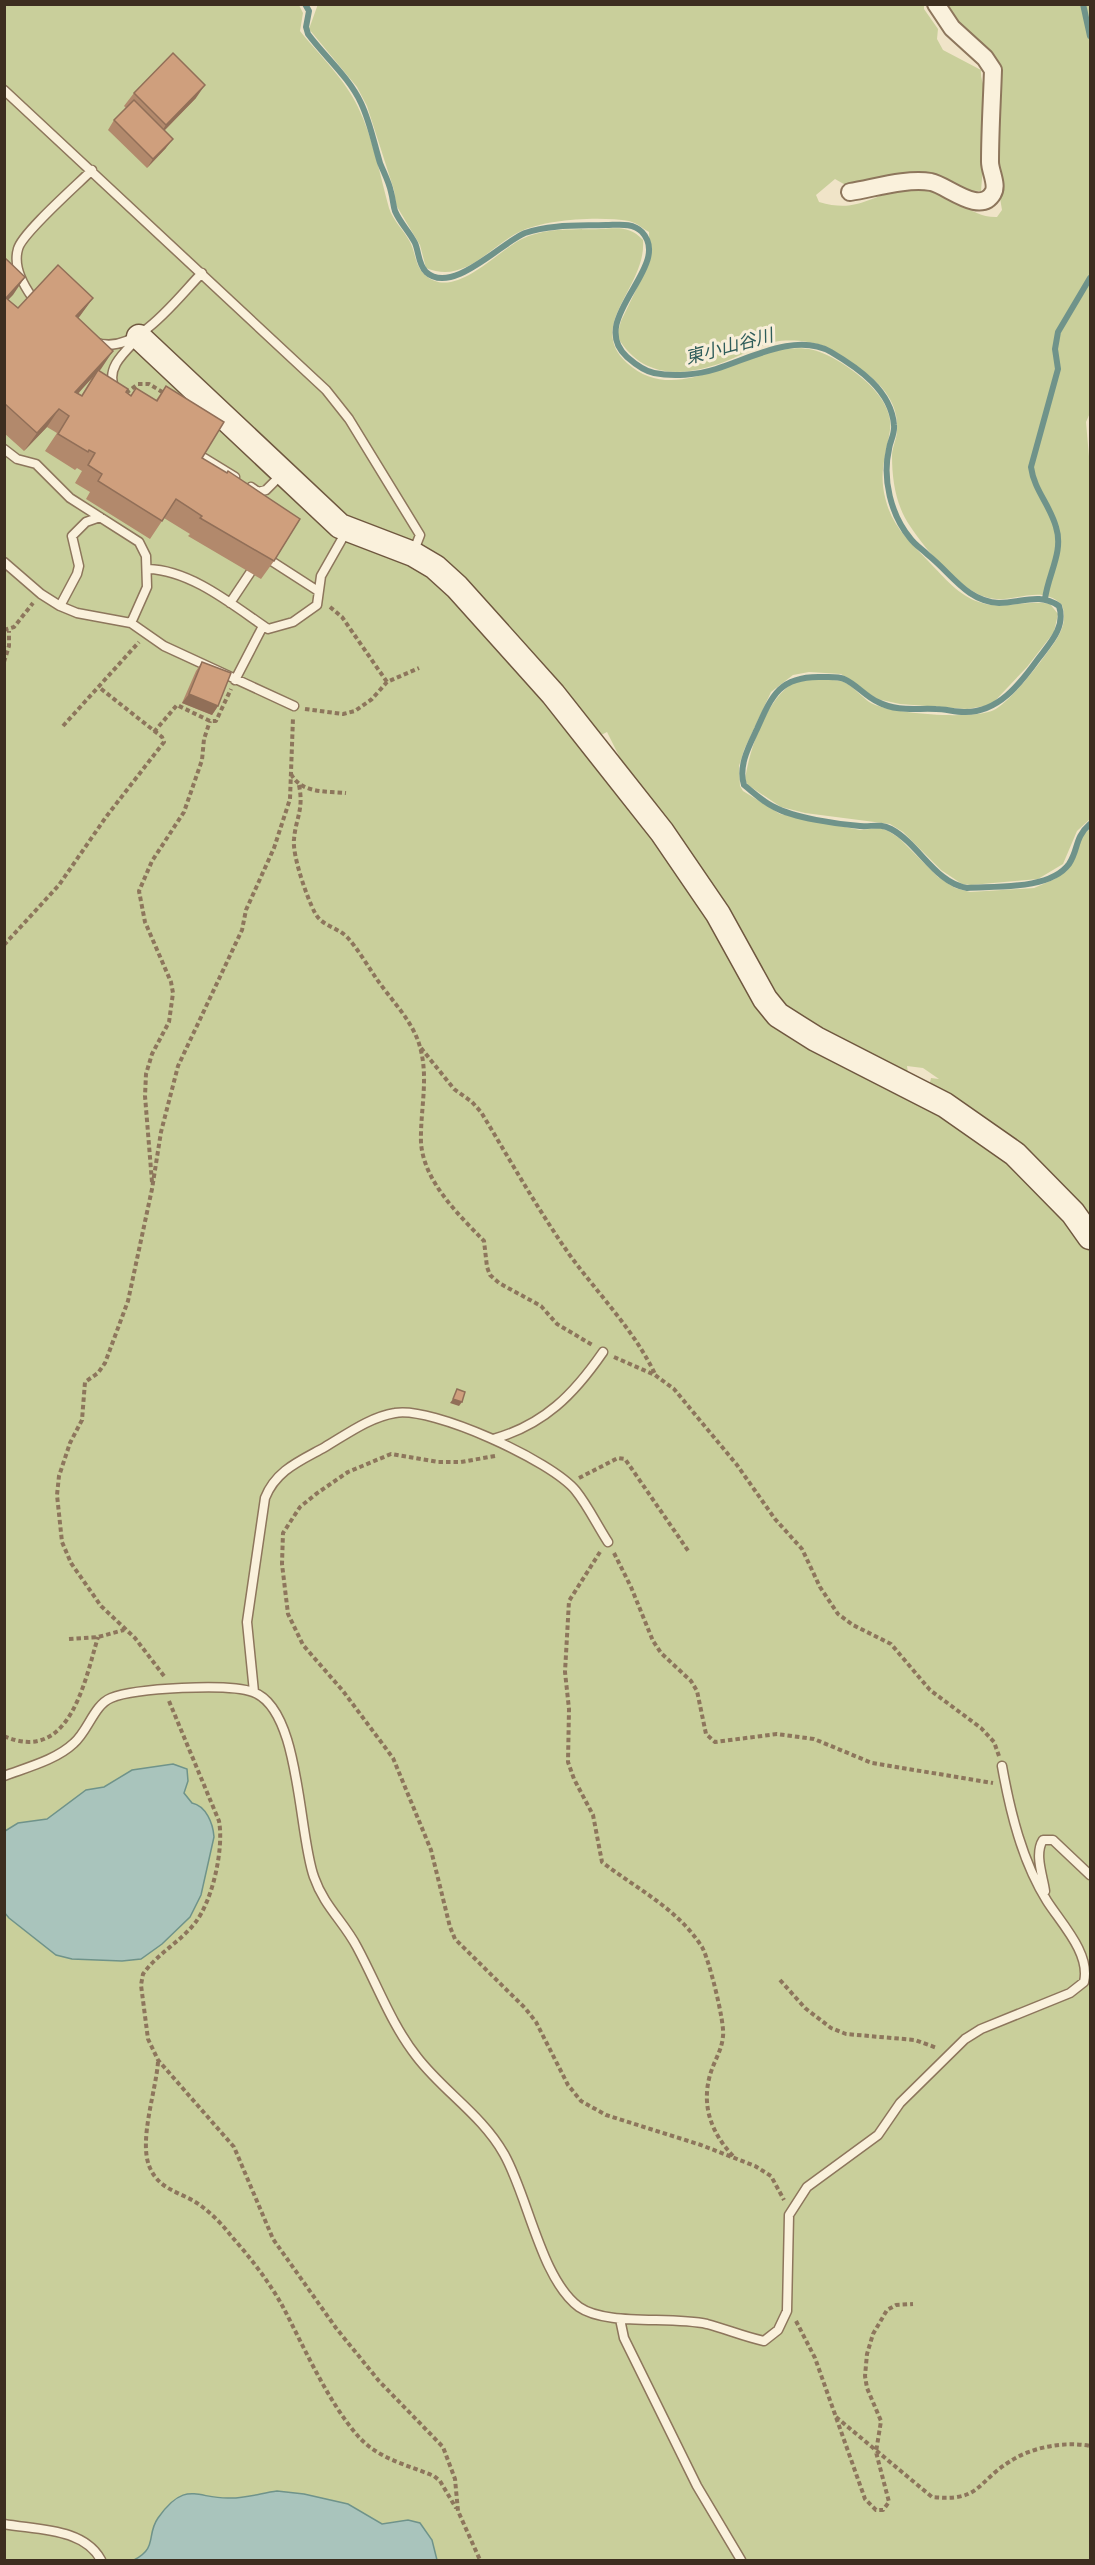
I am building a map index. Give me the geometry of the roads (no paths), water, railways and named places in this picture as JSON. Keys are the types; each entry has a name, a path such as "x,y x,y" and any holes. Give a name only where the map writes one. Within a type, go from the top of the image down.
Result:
{"street":[{"path":"850,192 891,185 932,182 974,201 985,200 993,195 990,164 993,70 985,58 952,28 936,4"},
{"path":"139,338 340,526 413,554 435,567 457,587 553,694 662,832 718,914 765,999 778,1015 816,1039 945,1105 1015,1154 1073,1213 1090,1238"}],"lane":[{"path":"4,90 326,390 349,419 420,535 413,554"},
{"path":"32,297 19,273 16,260 20,242 92,170"},
{"path":"123,399 111,381 113,370 120,357 202,273"},
{"path":"86,338 100,344 139,338"},
{"path":"4,448 17,459 36,464 70,498 139,542 148,569 147,587 131,623"},
{"path":"204,458 258,492 266,490 283,473"},
{"path":"60,606 79,566 72,536 86,522 100,517"},
{"path":"148,569 177,574 230,603 268,629 293,622 309,614 317,605 321,576 348,529"},
{"path":"4,562 41,594 60,606 77,613 131,623 164,646 294,706"},
{"path":"273,562 318,591"},
{"path":"230,603 250,573"},
{"path":"235,680 263,626"},
{"path":"493,1439 531,1426 552,1412 572,1394 603,1352"},
{"path":"254,1692 248,1622 265,1498 271,1483 285,1469 372,1420 392,1413 406,1412 493,1439 516,1450 576,1490 608,1542"},
{"path":"4,1776 46,1760 68,1748 80,1737 100,1706 111,1698 164,1689 240,1688 265,1698 277,1712 300,1790 306,1847 314,1877 324,1901 356,1945 385,2005 416,2056 478,2119 505,2154 561,2288 583,2309 598,2316 620,2319 675,2319 708,2325 764,2341 770,2339 778,2330 787,2311 789,2215 807,2187 878,2135 900,2103 946,2054 981,2029 1070,1993 1083,1982 1084,1964 1065,1926 1047,1901 1033,1875 1005,1785 1002,1766"},
{"path":"1047,1901 1039,1855 1039,1846 1043,1840 1053,1840 1090,1875"},
{"path":"620,2319 624,2338 676,2445 697,2486 741,2560"},
{"path":"4,2524 76,2537 88,2543 101,2560"}],"water":[{"path":"173,1764 187,1769 188,1781 184,1793 192,1803 205,1811 214,1837 201,1895 190,1917 162,1944 141,1959 122,1961 72,1959 56,1955 9,1918 4,1912 5,1831 18,1823 47,1819 86,1790 104,1787 132,1770"},
{"path":"277,2491 304,2494 348,2504 382,2524 408,2520 420,2523 432,2540 437,2560 134,2560 146,2551 158,2518 177,2498 193,2494 237,2498"}],"waterway":[{"name":"東小山谷川","path":"305,4 309,11 306,27 308,34 343,76 361,103 389,185 395,211 415,243 420,262 426,272 437,278 463,273 515,238 535,230 565,226 620,225 629,225 638,229 649,246 647,261 616,326 617,342 627,357 650,372 677,375 709,371 788,346 803,345 831,352 872,381 892,412 894,428 887,460 888,484 893,508 903,529 912,540 960,585 978,598 999,603 1037,599 1059,606 1061,614 1059,628 1047,647 1016,687 987,708 961,712 892,707 874,700 839,677 807,678 787,684 773,697 748,749 742,771 744,785 770,805 782,811 828,822 887,827 901,836 946,879 967,888 1022,885 1049,878 1069,864 1081,834 1090,824"},
{"path":"1083,4 1090,36"},
{"path":"1045,599 1057,554 1058,536 1053,519 1035,483 1031,467 1058,369 1055,349 1058,332 1090,278"}]}
